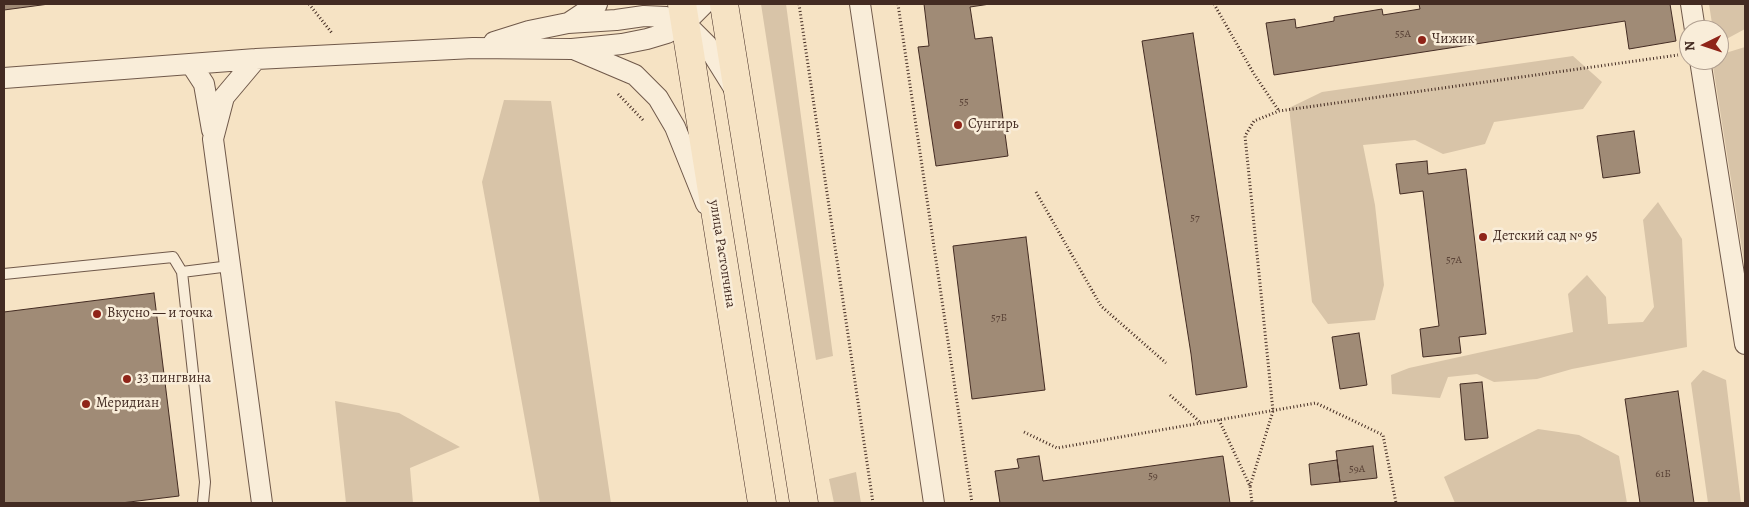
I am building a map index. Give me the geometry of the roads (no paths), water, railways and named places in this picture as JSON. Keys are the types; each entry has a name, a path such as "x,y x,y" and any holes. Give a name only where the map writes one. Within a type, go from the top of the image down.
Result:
{"highway":[{"path":"724,4 804,503"},
{"name":"улица Растопчина","path":"690,10 719,237 762,503"}],"street":[{"path":"568,23 597,4"},
{"path":"860,4 934,503"},
{"path":"1691,4 1693,20"},
{"path":"473,48 568,23 644,16 666,17 690,10"},
{"path":"690,10 707,45 738,95"},
{"path":"4,78 256,59 473,48 572,49 647,39 667,33 690,10"},
{"path":"572,49 635,75 658,98 675,127 719,237"},
{"path":"213,139 224,97 256,59"},
{"path":"192,64 204,84 213,139 262,503"},
{"path":"1702,70 1745,344"}],"lane":[{"path":"4,274 173,257 182,272 204,482 203,503"},
{"path":"182,272 230,266"}],"place":[{"name":"Чижик","path":"1422,40"},
{"name":"Сунгирь","path":"958,125"},
{"name":"Детский сад № 95","path":"1483,237"},
{"name":"Вкусно — и точка","path":"97,314"},
{"name":"33 пингвина","path":"127,379"},
{"name":"Меридиан","path":"86,404"}]}
